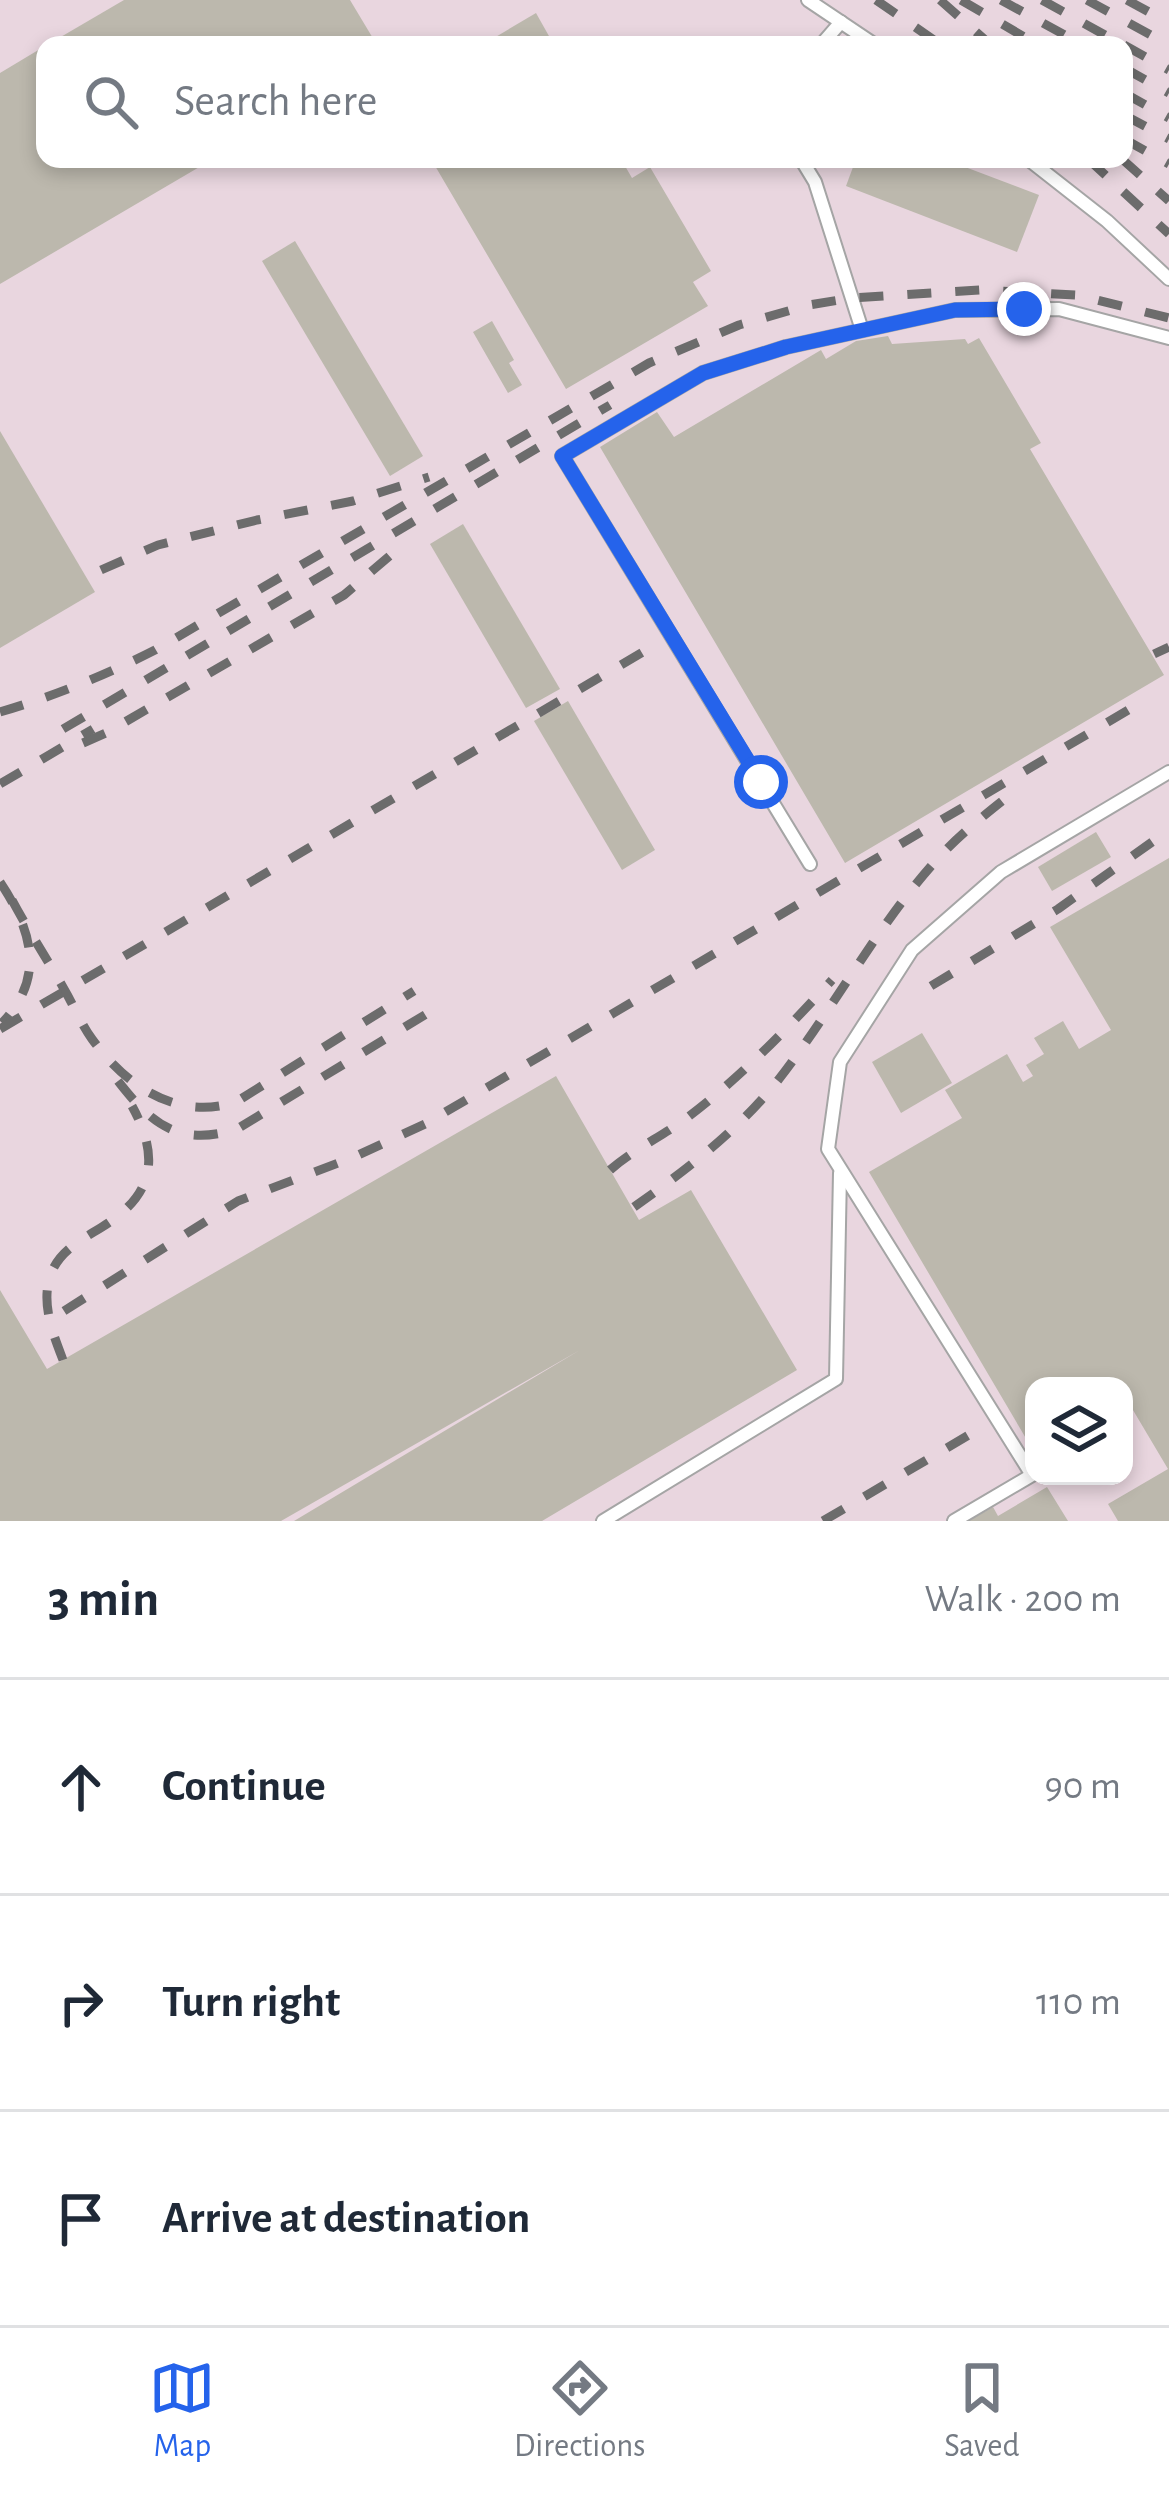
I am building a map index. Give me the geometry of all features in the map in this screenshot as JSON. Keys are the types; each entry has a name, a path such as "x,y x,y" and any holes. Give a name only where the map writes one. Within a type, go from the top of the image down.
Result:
{"lane":[{"path":"808,0 862,36"},
{"path":"828,36 841,22"},
{"path":"806,168 862,330"},
{"path":"815,182 816,168"},
{"path":"1039,168 1107,221 1169,279"},
{"path":"810,864 562,456 703,373 786,347 955,310 1059,309 1169,338"},
{"path":"954,1521 1032,1475 828,1150 840,1062 912,950 1001,872 1169,772"},
{"path":"604,1521 836,1379 840,1168"}],"shaded area":[{"path":"0,0 1169,0 1169,1521 0,1521"}],"building":[{"path":"124,0 350,0 372,36 62,36"},
{"path":"536,13 549,36 497,36"},
{"path":"36,51 36,168 198,168 0,284 0,73"},
{"path":"436,168 626,168 632,178 651,168 711,271 693,282 708,306 566,389"},
{"path":"853,168 968,168 1039,195 1017,252 846,186"},
{"path":"295,241 423,456 390,476 262,261"},
{"path":"492,321 522,385 508,393 473,332"},
{"path":"888,336 892,344 965,339 968,344 979,338 1041,443 1030,449 1164,675 845,863 600,447 657,412 674,437 821,350 826,359 856,341"},
{"path":"0,431 95,592 0,648"},
{"path":"463,524 560,689 526,708 430,544"},
{"path":"568,701 655,850 622,870 534,721"},
{"path":"1096,832 1111,857 1052,891 1038,867"},
{"path":"1169,858 1169,1521 1118,1521 1108,1504 1168,1469 1133,1410 1133,1377 1025,1377 1025,1437 869,1172 962,1118 945,1090 1007,1054 1023,1082 1033,1076 1026,1065 1044,1054 1034,1038 1063,1021 1079,1049 1111,1030 1050,927"},
{"path":"922,1033 952,1083 901,1113 872,1062"},
{"path":"556,1076 639,1220 691,1190 797,1370 542,1521 294,1521 580,1350 281,1521 0,1521 0,1290 47,1369"},
{"path":"1047,1487 1068,1521 968,1521 993,1507 998,1516"}],"railway":[{"path":"876,0 928,36"},
{"path":"940,0 981,36"},
{"path":"961,0 1023,36"},
{"path":"1001,0 1067,36"},
{"path":"1042,0 1107,36"},
{"path":"1087,0 1169,45"},
{"path":"1127,0 1169,23"},
{"path":"1133,50 1169,70"},
{"path":"1133,73 1169,93"},
{"path":"1133,98 1169,118"},
{"path":"1133,120 1169,139"},
{"path":"1133,144 1169,164"},
{"path":"1098,168 1169,234"},
{"path":"1132,168 1169,201"},
{"path":"0,712 79,685 155,650 649,363 739,325 852,298 981,290 1077,295 1169,318"},
{"path":"63,729 610,405"},
{"path":"101,570 158,545 353,501 429,477"},
{"path":"83,743 344,595 407,541"},
{"path":"0,1029 660,642"},
{"path":"1154,654 1169,647"},
{"path":"64,1311 238,1201 425,1124 1147,699"},
{"path":"0,784 93,729"},
{"path":"634,1207 711,1148 763,1098 920,879 958,838 1011,794"},
{"path":"931,986 1058,909 1169,830"},
{"path":"0,882 20,918 30,953 25,988 2,1023"},
{"path":"12,900 92,1039 137,1085 173,1103 214,1107 236,1102 414,991"},
{"path":"610,1170 727,1085 832,980"},
{"path":"118,1081 143,1110 169,1128 217,1134 237,1129 428,1013"},
{"path":"63,1360 49,1315 49,1280 64,1253 126,1209 144,1183 146,1139 132,1106"},
{"path":"823,1521 984,1426"}],"route":[{"path":"761,782 562,456 703,373 786,347 955,310 1024,309"}]}
